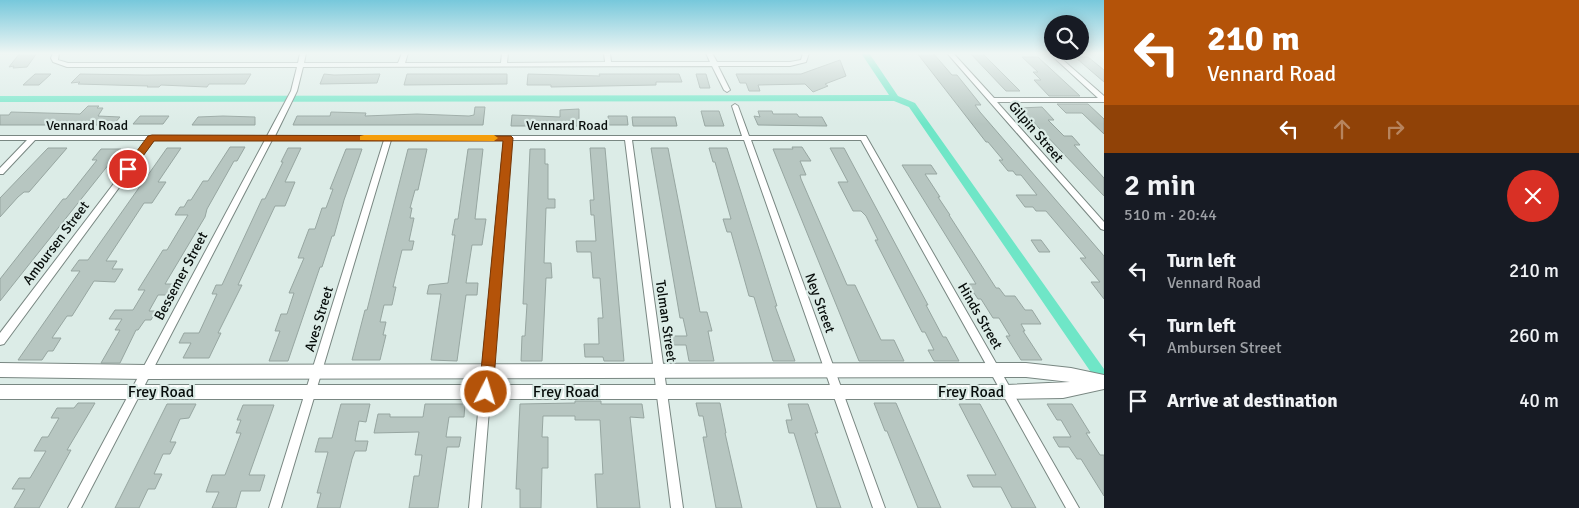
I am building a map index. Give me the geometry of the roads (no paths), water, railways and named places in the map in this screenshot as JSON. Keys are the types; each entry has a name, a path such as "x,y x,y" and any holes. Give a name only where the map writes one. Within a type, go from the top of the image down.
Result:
{"street":[{"name":"Bessemer Street","path":"74,508 289,102 297,77"},
{"path":"720,77 727,90"},
{"name":"Gilpin Street","path":"971,77 1104,227"},
{"path":"1078,77 1104,100"},
{"path":"992,100 1104,100"},
{"name":"Ney Street","path":"735,106 879,508"},
{"name":"Vennard Road","path":"0,138 863,138"},
{"path":"0,172 33,138"},
{"name":"Ambursen Street","path":"0,341 152,138"},
{"name":"Aves Street","path":"275,508 388,138"},
{"path":"476,508 508,138"},
{"name":"Tolman Street","path":"628,138 677,508"},
{"name":"Hinds Street","path":"863,138 1073,508"},
{"name":"Frey Road","path":"0,370 146,372 1026,370 1071,375 1102,382"},
{"name":"Frey Road","path":"0,392 1007,392 1063,391 1102,382"}],"waterway":[{"path":"881,77 895,98"},
{"path":"0,99 895,98"},
{"path":"895,98 912,105 1104,380"}]}
